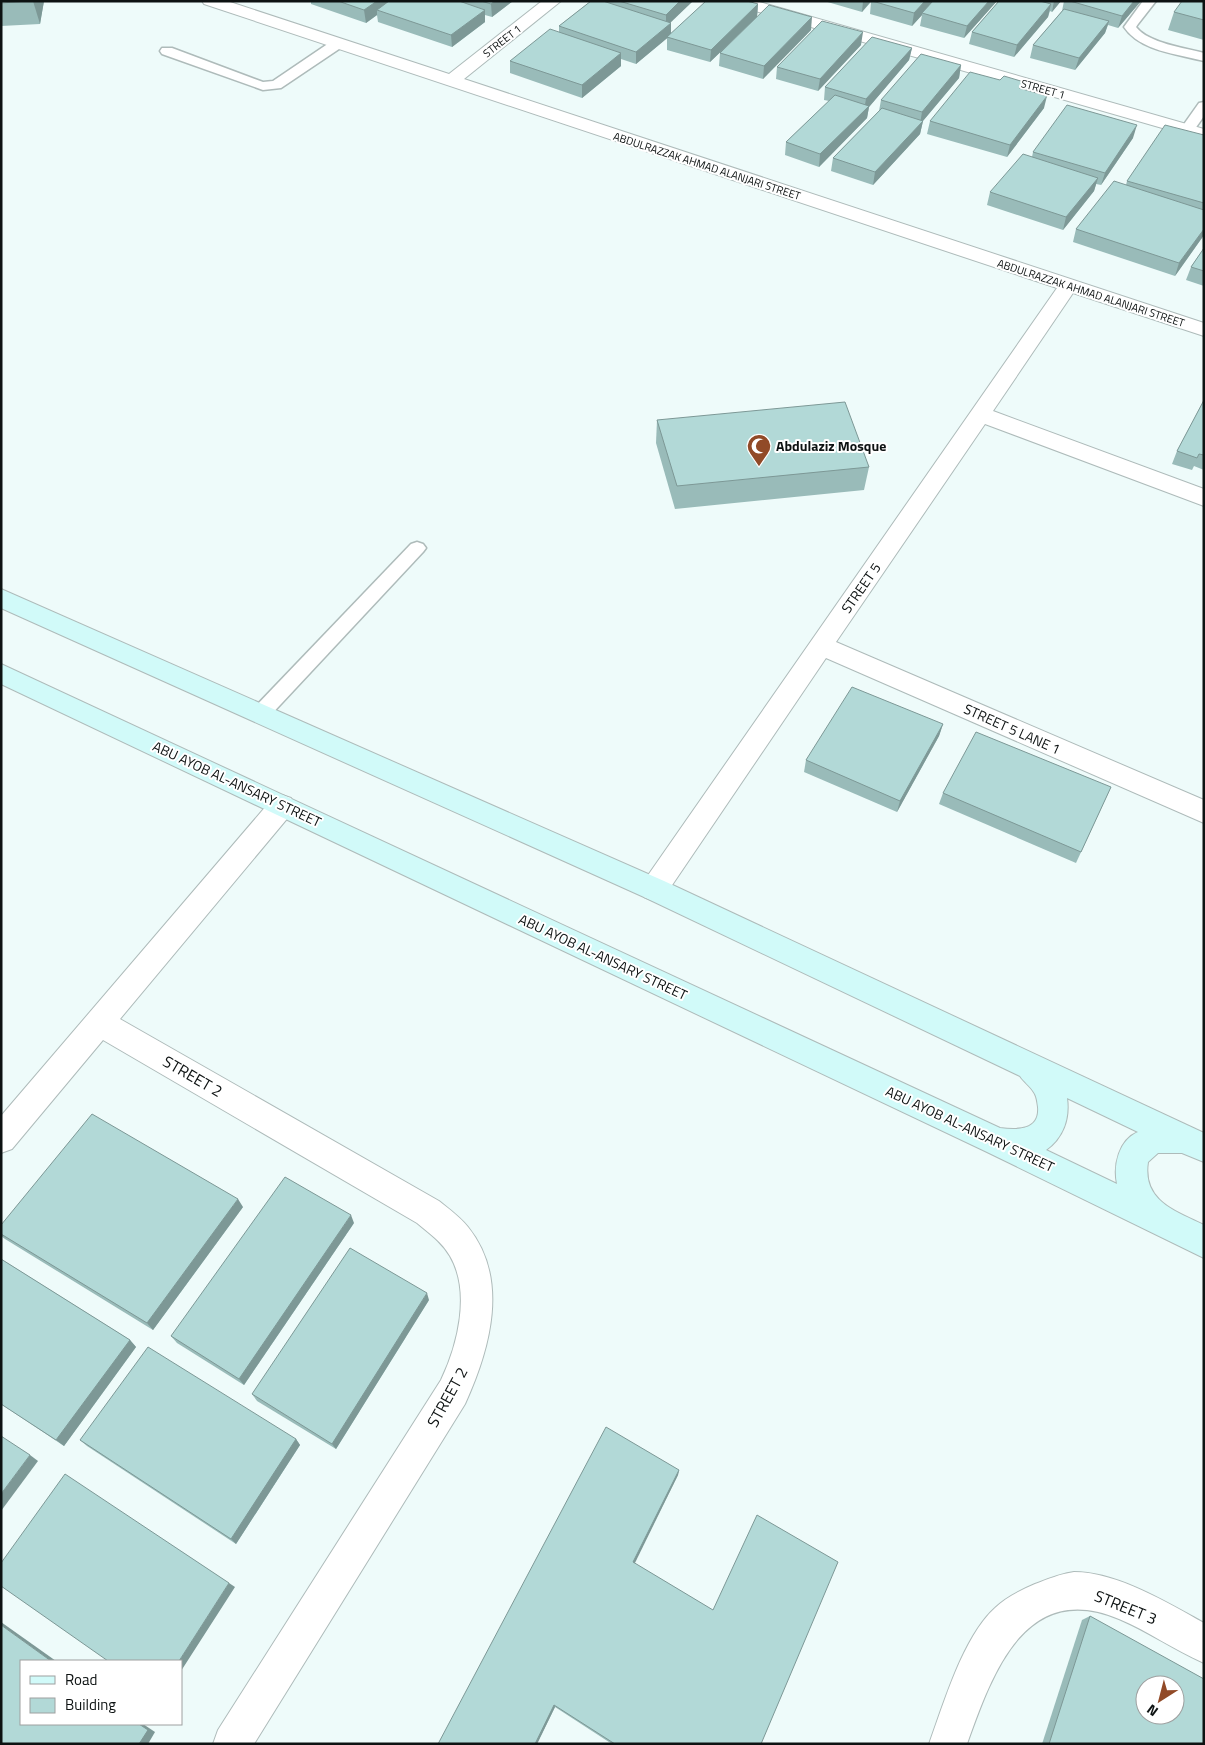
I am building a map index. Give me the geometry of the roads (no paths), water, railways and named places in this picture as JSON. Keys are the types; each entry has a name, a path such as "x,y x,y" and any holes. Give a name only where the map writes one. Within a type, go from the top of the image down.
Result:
{"street":[{"name":"ABDULRAZZAK AHMAD ALANJARI STREET","path":"210,1 1204,330"},
{"name":"STREET 1","path":"451,81 553,1"},
{"name":"STREET 1","path":"737,1 1204,135"},
{"name":"STREET 5","path":"654,889 1068,286"},
{"path":"980,414 1204,498"},
{"path":"1,598 654,889 1194,1144"},
{"name":"STREET 5 LANE 1","path":"821,646 1204,812"},
{"name":"ABU AYOB AL-ANSARY STREET","path":"1,673 996,1141 1204,1242"},
{"path":"1,1138 282,806"},
{"name":"STREET 2","path":"99,1022 428,1212 451,1231 461,1244 470,1260 474,1279 475,1327 471,1350 453,1392 232,1744"},
{"path":"996,1141 1010,1145 1035,1140 1044,1134 1051,1124 1054,1107 1050,1089 1033,1070 1022,1063"},
{"path":"1164,1223 1149,1212 1138,1200 1132,1185 1130,1171 1133,1157 1153,1139 1167,1137 1194,1144"},
{"name":"STREET 3","path":"948,1744 967,1691 985,1653 1006,1623 1030,1606 1056,1592 1085,1590 1119,1600 1204,1644"}],"lane":[{"path":"1150,1 1132,23 1130,27 1132,32 1138,38 1149,42 1204,56"},
{"path":"168,52 256,84 270,86 282,82 337,44"},
{"path":"1187,130 1204,106"},
{"path":"260,714 417,548"}],"place":[{"name":"Abdulaziz Mosque","path":"759,467"}]}
